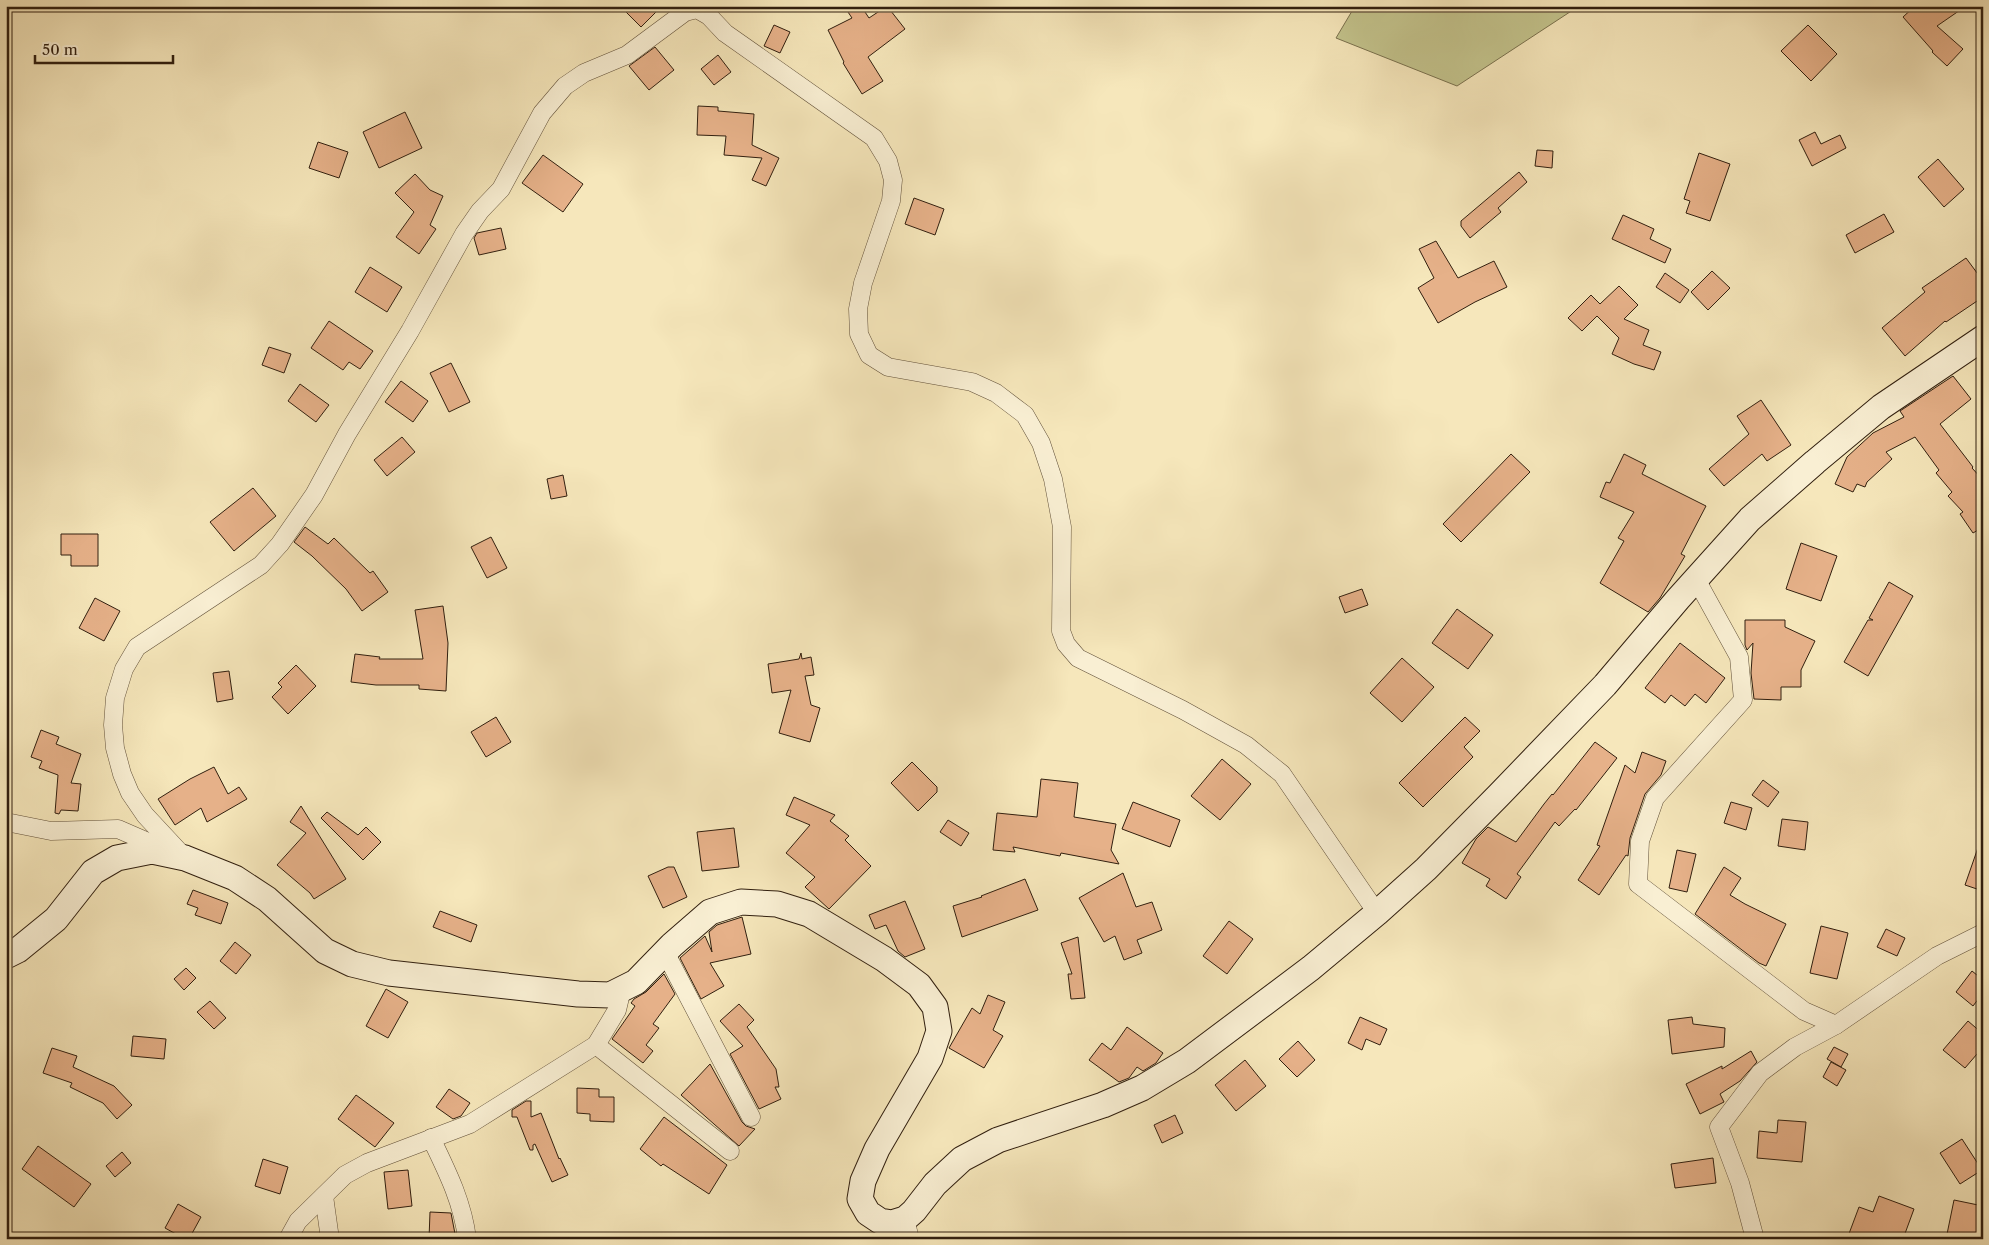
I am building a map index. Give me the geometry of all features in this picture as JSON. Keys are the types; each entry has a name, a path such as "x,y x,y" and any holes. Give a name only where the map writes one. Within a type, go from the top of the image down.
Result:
{"street":[{"path":"185,858 145,815 130,793 122,774 115,748 113,725 115,698 124,669 138,647 262,565 280,544 314,496 347,434 410,331 464,234 480,211 502,189 542,113 565,86 584,73 627,55 685,12 697,9 708,16 725,33 874,138 888,161 893,180 891,201 864,283 858,309 859,334 869,355 888,367 972,382 996,393 1025,415 1041,443 1053,479 1062,528 1061,631 1066,644 1078,658 1183,710 1246,745 1282,774 1377,913"},
{"path":"6,822 51,831 118,829 235,878 266,899 325,951 352,964 389,973 578,994 610,995 636,982 665,952 710,912 741,902 776,904 809,914 884,958 919,985 935,1007 939,1031 930,1058 877,1149 863,1181 860,1199 868,1213 880,1221 908,1229 914,1211 935,1184 962,1159 998,1140 1103,1105 1142,1088 1187,1061 1311,968 1426,869 1604,685 1696,578 1750,519 1881,406 1983,338"},
{"path":"1696,578 1739,657 1743,700 1655,798 1640,841 1638,884 1804,1011 1836,1025"},
{"path":"6,956 18,950 56,919 93,872 117,858 152,851 185,858"},
{"path":"1755,1239 1740,1183 1719,1127 1760,1073 1795,1047 1836,1025 1937,956 1983,933"},
{"path":"665,952 751,1117"},
{"path":"288,1239 298,1220 345,1175 367,1163 470,1124 596,1045 617,1010 622,989"},
{"path":"596,1045 730,1151"},
{"path":"431,1138 454,1185 466,1227 467,1239"},
{"path":"324,1196 330,1239"}],"green space":[{"path":"1355,6 1579,6 1457,86 1336,38"}],"building":[{"path":"620,6 662,6 641,27"},
{"path":"844,6 861,6 869,18 887,6 905,29 868,57 883,81 862,94 843,63 828,30 852,18"},
{"path":"1915,6 1966,6 1937,26 1963,49 1947,66 1932,52 1903,17"},
{"path":"774,25 790,32 780,53 764,46"},
{"path":"1808,25 1837,54 1811,81 1781,51"},
{"path":"655,47 674,70 649,90 629,66"},
{"path":"718,55 731,72 714,85 701,69"},
{"path":"698,106 718,107 718,111 754,114 752,145 779,158 766,186 752,180 762,158 724,155 726,136 697,135"},
{"path":"405,112 422,148 379,168 363,132"},
{"path":"1815,132 1821,144 1840,135 1846,148 1812,166 1799,140"},
{"path":"318,142 348,152 339,178 309,168"},
{"path":"1537,150 1553,151 1552,168 1535,166"},
{"path":"1699,153 1730,164 1710,221 1686,213 1690,201 1684,199"},
{"path":"543,155 583,184 563,212 522,183"},
{"path":"1938,159 1964,189 1944,207 1918,177"},
{"path":"1519,172 1527,182 1498,208 1501,212 1470,238 1461,226 1461,221"},
{"path":"415,174 430,190 443,196 430,225 436,229 419,254 396,237 414,212 395,193"},
{"path":"914,198 944,209 935,235 905,224"},
{"path":"1884,214 1894,232 1855,253 1846,235"},
{"path":"1623,215 1654,229 1650,239 1671,249 1665,263 1612,239"},
{"path":"501,228 506,249 479,255 474,238 477,233"},
{"path":"1436,241 1458,278 1494,261 1507,287 1475,302 1438,323 1418,288 1434,278 1419,249"},
{"path":"1966,258 1983,281 1983,297 1945,321 1905,356 1882,328 1925,292 1922,288"},
{"path":"370,267 402,287 387,312 355,292"},
{"path":"1712,271 1730,288 1708,310 1691,292"},
{"path":"1665,273 1689,290 1680,303 1656,287"},
{"path":"1619,286 1638,305 1624,319 1649,330 1643,345 1661,352 1654,370 1634,364 1612,354 1619,338 1597,316 1582,331 1568,318 1591,295 1600,304"},
{"path":"329,321 373,351 360,369 349,362 343,370 311,348"},
{"path":"269,347 291,354 284,373 262,365"},
{"path":"451,363 470,402 449,412 430,373"},
{"path":"1953,376 1971,399 1940,424 1983,480 1983,527 1973,533 1960,514 1963,512 1948,496 1952,492 1936,473 1939,470 1915,437 1886,452 1892,459 1867,482 1865,487 1857,484 1853,492 1835,484 1847,457 1873,433 1904,417 1900,411"},
{"path":"401,381 428,401 413,422 385,402"},
{"path":"300,384 329,405 316,422 288,401"},
{"path":"1761,400 1791,445 1767,461 1762,454 1724,486 1709,469 1749,434 1737,416"},
{"path":"402,437 415,452 387,476 374,460"},
{"path":"1511,454 1530,472 1461,542 1443,524"},
{"path":"1624,454 1646,465 1642,474 1706,506 1681,554 1685,556 1660,598 1648,612 1600,583 1624,541 1618,538 1634,512 1600,497 1606,482 1610,483"},
{"path":"563,475 567,496 551,499 547,479"},
{"path":"253,488 276,516 234,551 210,522"},
{"path":"305,527 328,544 334,538 370,573 373,571 388,592 362,611 346,589 312,556 294,542"},
{"path":"61,534 98,534 98,566 71,566 71,555 61,555"},
{"path":"491,537 507,568 487,578 471,547"},
{"path":"1801,543 1837,556 1821,601 1786,589"},
{"path":"1889,582 1913,596 1868,676 1844,662 1868,620 1873,620 1869,618"},
{"path":"1362,589 1368,605 1345,613 1339,597"},
{"path":"95,598 120,611 104,641 79,628"},
{"path":"443,606 448,643 446,691 419,689 419,685 376,685 351,682 355,654 380,657 379,659 423,659 415,610"},
{"path":"1457,609 1493,635 1468,669 1432,643"},
{"path":"1745,620 1785,620 1785,627 1815,641 1801,670 1801,687 1781,687 1781,700 1754,699 1751,673 1753,643 1747,650 1745,645"},
{"path":"1680,643 1725,678 1706,703 1695,694 1685,706 1671,695 1665,703 1645,688"},
{"path":"801,653 802,659 811,657 814,675 805,676 811,705 820,708 810,742 779,733 791,690 772,693 768,664 799,659"},
{"path":"1402,658 1434,687 1402,722 1370,693"},
{"path":"296,665 316,686 288,714 272,697 282,687 278,683"},
{"path":"229,671 233,699 217,702 213,673"},
{"path":"496,717 511,742 486,757 471,732"},
{"path":"1465,717 1480,731 1464,747 1473,757 1423,807 1399,783"},
{"path":"41,730 59,737 56,744 81,754 71,783 81,784 78,811 61,810 59,814 55,813 58,775 39,768 42,761 31,757"},
{"path":"1595,742 1617,758 1576,810 1559,826 1555,822 1517,874 1521,877 1506,899 1486,886 1490,879 1462,863 1476,839 1488,827 1516,842 1544,804"},
{"path":"1642,752 1666,761 1661,775 1645,794 1630,838 1628,856 1626,855 1599,895 1578,880 1600,846 1597,845 1625,765 1635,773"},
{"path":"1222,759 1251,784 1220,820 1191,796"},
{"path":"912,762 937,787 937,792 918,811 891,783"},
{"path":"214,767 228,794 239,787 247,799 207,822 201,808 175,825 158,799"},
{"path":"1041,779 1078,783 1074,817 1116,824 1111,850 1119,864 1061,853 1060,856 1013,847 1015,852 993,850 997,813 1037,817"},
{"path":"1763,780 1779,792 1768,807 1752,795"},
{"path":"794,797 835,815 830,821 849,836 845,840 871,866 829,909 805,887 815,877 786,853 810,825 786,815"},
{"path":"1133,802 1180,820 1170,847 1122,829"},
{"path":"1731,802 1752,808 1746,830 1724,823"},
{"path":"301,806 346,879 314,899 310,893 277,865 306,833 290,822"},
{"path":"327,812 358,835 366,827 381,842 363,860 321,818"},
{"path":"1782,819 1808,822 1805,850 1778,846"},
{"path":"948,820 969,833 961,846 940,832"},
{"path":"734,828 739,867 702,871 697,832"},
{"path":"1981,839 1983,840 1983,891 1965,885"},
{"path":"1677,850 1696,854 1687,892 1669,888"},
{"path":"668,867 674,867 687,897 663,908 648,876"},
{"path":"1724,867 1741,878 1730,895 1786,924 1766,966 1759,963 1695,914"},
{"path":"1123,873 1136,907 1152,902 1162,930 1137,940 1142,953 1124,960 1115,936 1104,942 1079,898"},
{"path":"1025,879 1038,910 962,937 953,906 982,897"},
{"path":"193,890 228,903 221,924 195,915 198,908 187,904"},
{"path":"905,901 925,949 905,957 898,951 886,925 875,929 869,915"},
{"path":"440,911 477,925 471,942 433,927"},
{"path":"742,917 751,954 710,963 724,986 701,999 680,958 705,936 712,952 709,932 717,925"},
{"path":"1229,921 1253,939 1227,974 1203,956"},
{"path":"1821,926 1848,933 1837,979 1810,973"},
{"path":"1886,929 1905,938 1897,956 1877,947"},
{"path":"1078,937 1085,998 1071,999 1068,974 1072,974 1061,943"},
{"path":"235,942 251,955 236,974 220,961"},
{"path":"186,968 196,978 184,990 174,979"},
{"path":"1972,971 1983,980 1983,993 1973,1006 1956,992"},
{"path":"664,974 675,994 653,1024 659,1028 646,1045 653,1051 643,1063 612,1039 635,1006 631,1003 634,999 646,992"},
{"path":"386,989 408,1002 388,1038 366,1026"},
{"path":"988,995 1005,1002 993,1030 1003,1036 984,1068 949,1048 972,1008 980,1014"},
{"path":"210,1001 226,1018 214,1029 197,1012"},
{"path":"739,1004 754,1020 747,1027 776,1069 779,1087 775,1087 781,1099 759,1109 730,1054 743,1046 720,1021"},
{"path":"1360,1017 1387,1029 1380,1045 1366,1039 1362,1050 1348,1043"},
{"path":"1692,1017 1693,1024 1725,1028 1724,1047 1672,1054 1668,1020"},
{"path":"1968,1021 1983,1034 1983,1047 1965,1068 1943,1050"},
{"path":"1127,1027 1163,1053 1156,1063 1143,1071 1137,1067 1129,1078 1119,1082 1089,1060 1102,1043 1111,1050"},
{"path":"133,1036 166,1039 164,1059 131,1056"},
{"path":"1298,1041 1315,1060 1297,1077 1279,1059"},
{"path":"1834,1047 1848,1054 1841,1067 1827,1059"},
{"path":"52,1048 77,1056 73,1067 114,1086 132,1105 117,1119 103,1103 70,1087 72,1083 43,1073"},
{"path":"1751,1051 1757,1062 1740,1081 1720,1094 1724,1102 1700,1114 1686,1084 1722,1066 1722,1069"},
{"path":"1245,1060 1266,1086 1236,1111 1215,1085"},
{"path":"1831,1062 1846,1070 1837,1086 1823,1077"},
{"path":"710,1064 742,1122 746,1126 755,1129 739,1146 681,1095"},
{"path":"577,1088 599,1089 599,1097 614,1097 614,1122 590,1121 590,1114 577,1113"},
{"path":"449,1089 470,1103 461,1116 453,1119 436,1107"},
{"path":"356,1095 394,1123 375,1147 338,1119"},
{"path":"526,1101 531,1101 531,1117 541,1113 559,1159 568,1175 552,1182 535,1144 533,1145 533,1150 530,1150 517,1117 512,1117 512,1110"},
{"path":"1175,1115 1183,1133 1162,1143 1154,1125"},
{"path":"664,1117 727,1165 709,1194 663,1164 661,1166 640,1149"},
{"path":"1778,1120 1806,1122 1802,1162 1757,1158 1759,1131 1777,1133"},
{"path":"1962,1139 1982,1170 1960,1184 1940,1153"},
{"path":"38,1146 91,1184 74,1207 22,1169"},
{"path":"122,1152 131,1163 115,1177 106,1166"},
{"path":"1713,1158 1716,1183 1675,1188 1671,1164"},
{"path":"263,1159 288,1167 280,1194 255,1186"},
{"path":"408,1170 412,1206 388,1209 384,1172"},
{"path":"1879,1196 1914,1209 1903,1239 1847,1239 1859,1207 1873,1212"},
{"path":"1954,1200 1983,1206 1983,1239 1946,1239"},
{"path":"178,1204 201,1217 189,1239 185,1239 165,1228"},
{"path":"430,1212 451,1213 456,1239 429,1239"}]}
